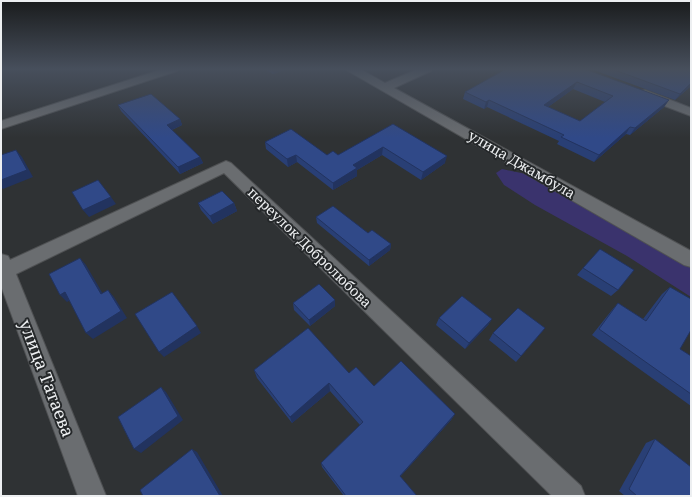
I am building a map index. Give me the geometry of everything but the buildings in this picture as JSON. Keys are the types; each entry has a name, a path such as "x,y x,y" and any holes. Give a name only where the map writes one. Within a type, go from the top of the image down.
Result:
{"street":[{"path":"1,125 102,92"},
{"name":"улица Джамбула","path":"394,92 691,260"},
{"path":"641,92 691,112"},
{"name":"переулок Добролюбова","path":"3,265 226,166 571,496"},
{"name":"улица Татаева","path":"3,265 92,496"}],"shaded area":[{"path":"502,169 531,175 691,268 691,297 627,256 535,205 504,185 496,173"}]}
